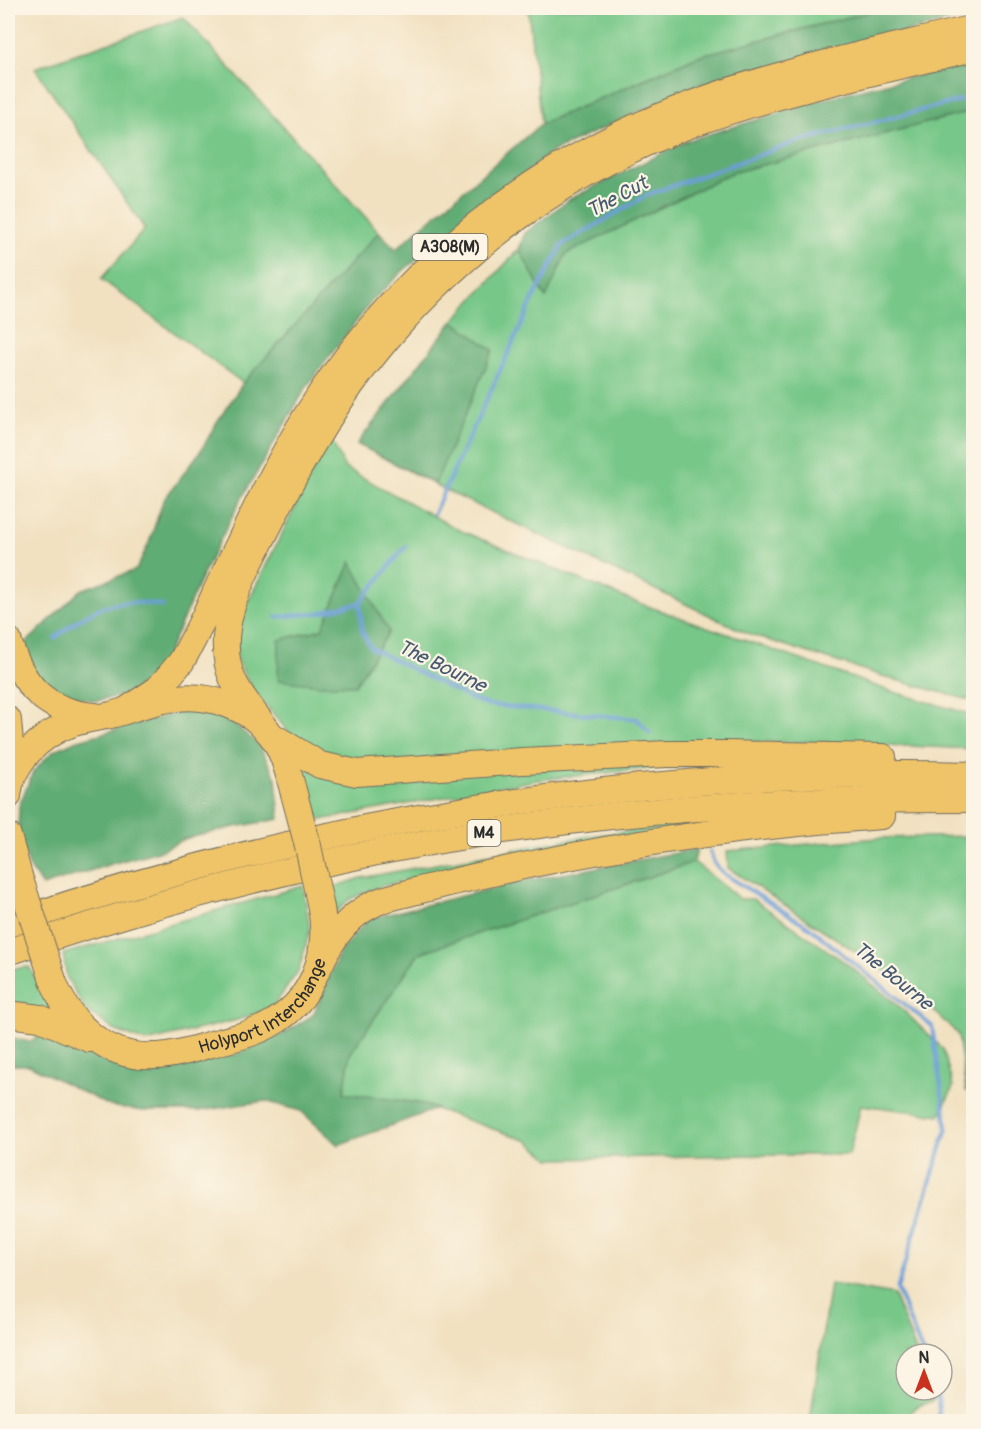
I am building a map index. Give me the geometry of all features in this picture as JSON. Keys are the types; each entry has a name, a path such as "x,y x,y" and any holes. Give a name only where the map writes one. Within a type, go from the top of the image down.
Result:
{"highway":[{"name":"A308(M)","path":"117,713 158,688 181,662 278,465 336,371 401,294 481,221 555,169 608,140 664,115 720,94 768,80 974,28"},
{"name":"A308(M)","path":"270,734 243,698 228,668 226,634 236,598 284,496 329,417 377,351 438,284 484,244 533,207 611,160 667,134 754,104 974,48"},
{"path":"8,640 21,675 42,696 71,712 92,716 117,713"},
{"name":"Holyport Interchange","path":"8,792 24,758 43,739 73,723 169,699 204,698 235,708 254,719 270,734 284,761 308,846 321,908 322,939 318,969 312,984 283,1017 255,1032 167,1055 137,1056 109,1047 95,1038 74,1018 62,1000 54,983 8,836"},
{"path":"8,720 11,755 8,792"},
{"name":"M4","path":"270,734 320,765 337,771 357,773 523,761 690,754 974,761"},
{"name":"M4","path":"8,924 137,883 235,857 353,830 482,807 621,788 731,779 832,775 974,775"},
{"name":"M4","path":"8,952 107,920 244,882 362,855 491,832 591,818 742,805 843,800 974,799"},
{"name":"M4","path":"318,969 328,947 347,921 374,902 396,896 535,863 648,842 855,817 974,813"},
{"name":"M4","path":"8,1014 39,1018 109,1047"}],"green space":[{"path":"528,8 884,8 698,56 541,124"},
{"path":"884,8 973,8 973,15 695,86 553,151 405,269 371,302 307,386 239,503 203,574 163,664 130,694 96,701 60,694 33,673 23,646 81,590 136,570 149,543 163,501 202,449 243,383 379,232 396,249 541,124 698,56"},
{"path":"183,17 379,232 243,383 101,279 145,229 35,68"},
{"path":"973,62 973,111 731,173 566,254 546,298 519,249 525,233 570,199 689,140 846,93"},
{"path":"973,111 973,701 892,679 749,634 447,491 357,444 453,321 519,249 545,297 566,254 731,173"},
{"path":"453,321 493,350 435,484 357,444"},
{"path":"330,437 345,468 459,530 630,600 887,690 973,715 973,749 819,742 749,742 379,765 329,760 298,743 251,688 237,660 236,626"},
{"path":"351,562 389,632 355,685 321,685 278,680 279,640 322,629"},
{"path":"190,709 229,720 259,745 276,778 280,819 184,839 162,850 42,886 30,868 18,835 19,806 33,772 53,751 75,741"},
{"path":"293,759 319,774 739,762 538,780 320,820 311,814"},
{"path":"689,823 694,825 511,856 378,887 350,899 331,917 331,888 361,878 582,837"},
{"path":"973,836 974,1091 966,1091 958,1034 901,981 728,868 727,851 879,838"},
{"path":"697,849 694,862 419,953 350,1054 344,1093 418,1103 436,1109 338,1145 301,1111 265,1101 198,1111 143,1111 110,1106 29,1065 8,1065 8,1037 30,1042 48,1030 105,1063 146,1068 192,1064 236,1054 283,1034 313,1015 340,952 368,919 519,882"},
{"path":"694,862 740,899 753,899 846,963 900,1007 943,1049 953,1087 940,1115 861,1105 849,1155 550,1159 528,1141 418,1103 344,1094 350,1054 419,953"},
{"path":"303,886 310,930 299,970 272,1008 237,1020 146,1042 114,1030 85,1009 67,978 63,954"},
{"path":"29,967 61,1018 8,1008 8,969"},
{"path":"830,1284 894,1295 912,1342 894,1342 894,1402 929,1402 918,1406 902,1421 810,1421"}],"waterway":[{"name":"The Cut","path":"434,513 536,293 562,245 647,195 799,141 974,97"},
{"name":"The Cut","path":"360,603 406,546"},
{"path":"55,638 81,619 104,607 130,602 163,606"},
{"name":"The Bourne","path":"360,603 362,631 371,648 469,698 488,705 637,719 650,733"},
{"path":"276,617 319,613 360,603"},
{"name":"The Bourne","path":"710,851 714,863 724,874 809,927 932,1026 947,1128 897,1289 918,1342"},
{"name":"The Bourne","path":"938,1402 940,1422"}]}
